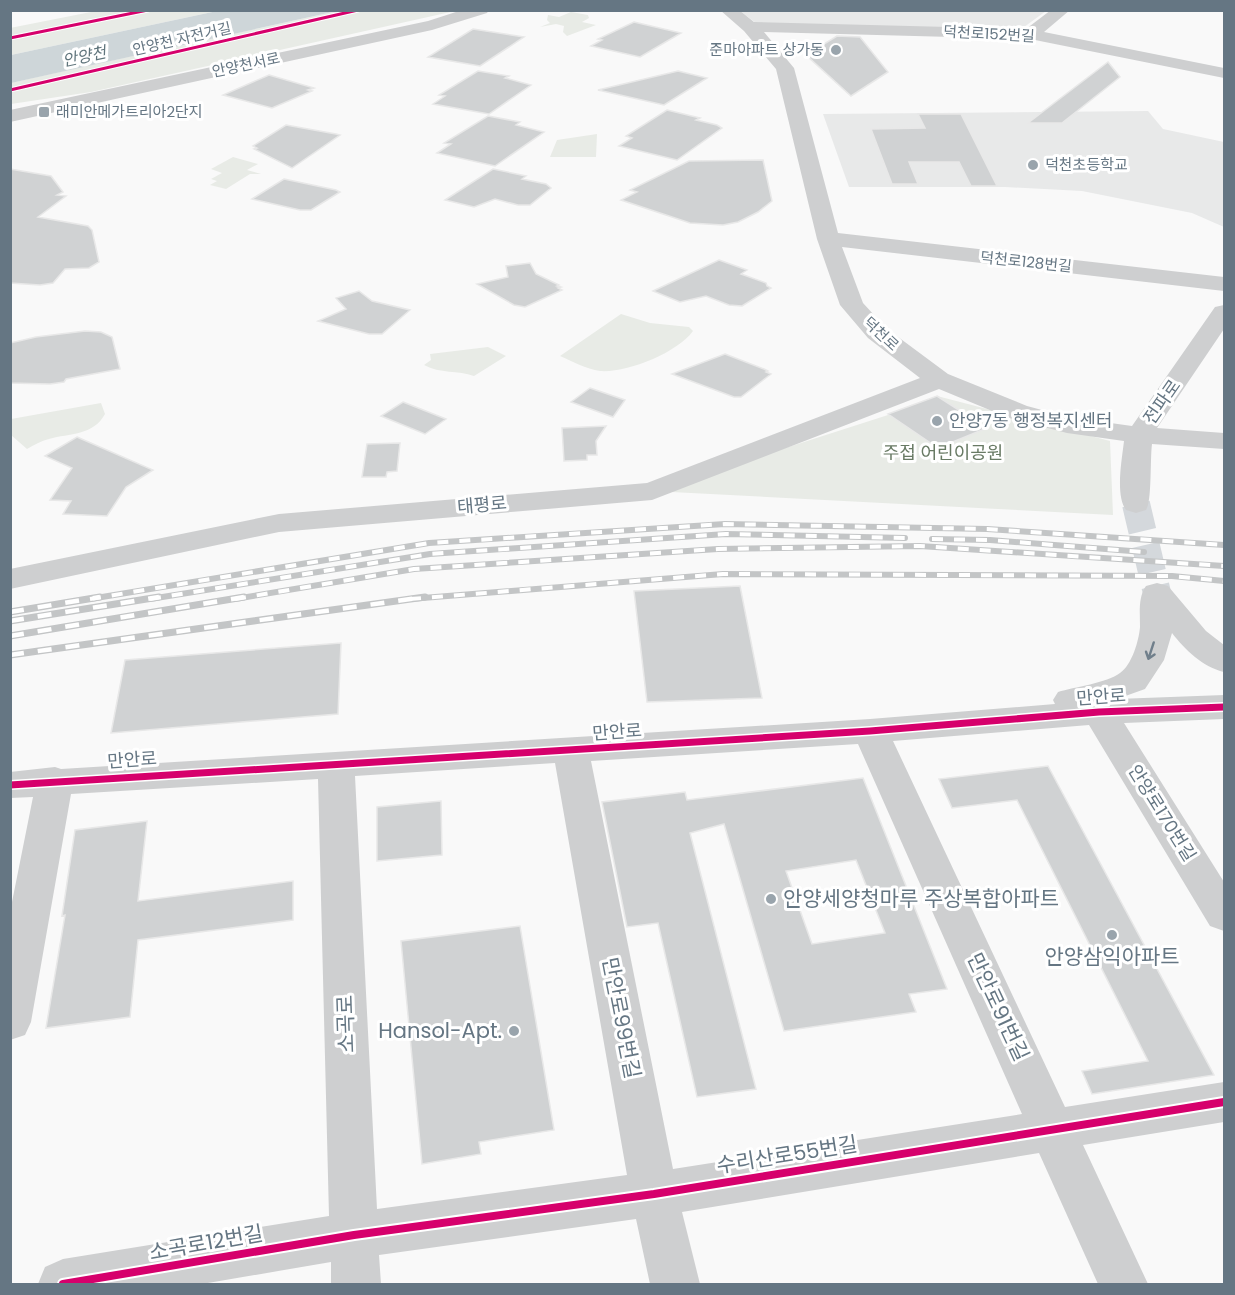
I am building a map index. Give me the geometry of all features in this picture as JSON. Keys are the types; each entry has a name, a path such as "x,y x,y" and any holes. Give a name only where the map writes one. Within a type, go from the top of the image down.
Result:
{"street":[{"name":"안양천서로","path":"10,116 432,25 481,10"},
{"name":"덕천로","path":"728,10 750,27 784,68 828,239 852,305 877,333 939,380 1018,412 1067,425 1139,435 1224,441"},
{"path":"1030,34 1062,10"},
{"name":"덕천로152번길","path":"750,27 1030,34 1224,73"},
{"name":"덕천로128번길","path":"828,239 1224,284"},
{"name":"전파로","path":"1136,504 1135,469 1139,435 1224,312"},
{"name":"태평로","path":"10,579 279,523 652,491 939,380"},
{"path":"992,721 1026,707 1088,697 1133,681 1147,660 1156,632 1157,593 1194,639 1224,661"},
{"name":"만안로","path":"10,785 56,780 870,730 1099,712 1224,706"},
{"name":"안양로170번길","path":"1099,712 1224,915"},
{"name":"만안로91번길","path":"870,730 1123,1284"},
{"name":"만안로99번길","path":"571,750 654,1194 675,1284"},
{"name":"소곡로","path":"336,763 356,1284"},
{"path":"10,1022 56,780"},
{"name":"수리산로55번길","path":"354,1235 654,1194 1224,1102"},
{"name":"소곡로12번길","path":"63,1284 354,1235"}],"shaded area":[{"path":"740,11 1046,11 1020,30 756,23"},
{"name":"덕천초등학교","path":"1148,111 1163,129 1224,142 1224,227 1192,213 1082,191 1005,187 849,187 823,114"}],"green space":[{"path":"96,11 217,11 11,55 10,28"},
{"path":"337,11 455,11 91,92 11,104 10,83"},
{"path":"571,12 588,15 589,18 582,22 596,25 567,36 563,32 564,26 556,24 540,27 550,23 547,20 548,15 559,17"},
{"path":"597,134 596,157 550,157 557,140"},
{"path":"233,157 258,164 247,170 261,174 250,174 226,189 210,185 217,181 211,179 222,173 211,169"},
{"path":"621,314 650,323 689,327 693,331 676,347 664,354 624,369 595,370 560,356"},
{"path":"488,347 506,356 474,376 436,370 424,365 431,360 430,354"},
{"name":"주접 어린이공원","path":"937,396 1110,441 1113,515 652,491 888,415"},
{"path":"101,403 105,414 88,430 46,440 27,449 11,435 11,419"}],"water":[{"name":"안양천","path":"217,11 337,11 11,83 11,55"}],"building":[{"path":"634,22 681,33 640,57 591,46 602,40 598,39"},
{"path":"473,29 524,37 480,66 428,57"},
{"path":"837,36 860,37 888,72 851,96 806,55"},
{"path":"1108,62 1120,77 1062,123 1028,123"},
{"path":"478,71 509,76 505,78 531,85 489,114 433,104 445,96 439,95"},
{"path":"678,71 707,78 664,105 598,90"},
{"path":"269,75 314,88 308,90 312,91 272,108 223,95"},
{"path":"667,110 700,118 696,120 722,128 677,160 619,146 632,138 626,136"},
{"path":"918,114 961,114 997,186 971,186 959,162 909,162 918,184 892,184 871,129 925,128"},
{"path":"488,116 520,122 516,125 544,132 495,166 437,153 451,144 444,143"},
{"path":"286,125 340,135 292,168 254,149 257,148 253,146"},
{"path":"763,160 772,201 758,212 738,222 723,225 690,223 621,200 637,192 630,190 689,161"},
{"path":"10,169 51,176 63,192 57,195 66,196 38,217 88,226 92,230 99,262 89,268 65,269 53,283 40,285 10,283"},
{"path":"493,169 526,176 522,179 546,184 551,188 530,205 518,205 495,199 474,207 445,200"},
{"path":"284,179 340,192 311,210 300,210 252,199"},
{"path":"719,260 747,270 741,274 766,283 771,288 742,306 729,305 706,296 680,302 653,291"},
{"path":"530,263 536,274 559,285 557,286 561,287 558,288 562,290 525,307 514,305 477,284 508,277 506,266"},
{"path":"359,291 372,301 410,310 382,334 369,334 318,321 346,309 336,298"},
{"path":"85,331 101,332 112,337 120,369 50,384 10,383 10,343 36,337"},
{"path":"725,354 771,374 741,397 734,397 672,374"},
{"path":"590,388 625,400 613,417 571,402"},
{"name":"안양7동 행정복지센터","path":"937,396 987,428 938,448 888,414"},
{"path":"403,402 446,419 425,434 381,416"},
{"path":"606,426 596,441 597,455 587,455 587,460 564,461 562,428"},
{"path":"77,437 153,470 126,487 107,516 63,514 71,501 50,500 72,468 45,456"},
{"path":"400,443 397,471 387,472 386,477 362,477 367,444"},
{"path":"740,586 762,698 647,702 634,591"},
{"path":"341,643 338,714 111,733 125,660"},
{"name":"안양삼익아파트","path":"1048,766 1214,1075 1092,1094 1082,1071 1148,1061 1017,800 952,808 939,779"},
{"path":"863,778 947,989 909,994 916,1012 784,1031 724,824 690,833 756,1089 697,1097 658,923 627,927 602,802 685,792 687,800","holes":["856,860 885,933 812,944 786,871"]},
{"path":"441,801 442,855 377,861 377,807"},
{"path":"147,821 138,901 293,881 293,920 138,940 130,1017 46,1028 65,915 62,916 75,830"},
{"path":"520,926 554,1130 479,1142 481,1154 422,1164 401,941"}],"tunnel":[{"path":"1136,504 1157,593"}],"railway":[{"path":"90,599 429,543 725,524 987,529 1224,545"},
{"path":"150,599 430,554 726,534 905,538"},
{"path":"932,539 990,540 1144,552"},
{"path":"235,599 414,569 718,549 920,546 1224,566"},
{"path":"412,599 723,574 1172,576 1224,581"},
{"path":"10,612 100,597"},
{"path":"10,621 159,597"},
{"path":"10,636 244,597"},
{"path":"412,599 425,597"},
{"path":"10,655 412,599"}],"cycle path":[{"path":"10,38 148,10"},
{"name":"안양천 자전거길","path":"10,90 358,10"},
{"path":"10,785 870,731 1099,712 1224,707"},
{"path":"63,1284 354,1235 654,1194 1224,1102"}],"place":[{"name":"준마아파트 상가동","path":"836,50"},
{"name":"래미안메가트리아2단지","path":"44,112"},
{"name":"덕천초등학교","path":"1033,165"},
{"name":"안양7동 행정복지센터","path":"937,421"},
{"name":"안양세양청마루 주상복합아파트","path":"771,899"},
{"name":"안양삼익아파트","path":"1112,935"},
{"name":"Hansol-Apt.","path":"514,1031"}]}
